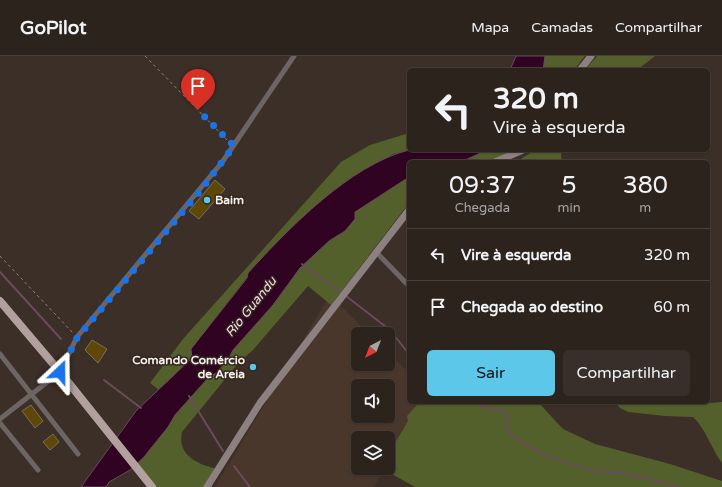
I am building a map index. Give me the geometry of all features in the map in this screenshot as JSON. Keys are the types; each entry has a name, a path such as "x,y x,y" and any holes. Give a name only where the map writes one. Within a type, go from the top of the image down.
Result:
{"highway":[{"path":"0,301 60,372 148,484"}],"main road":[{"path":"582,68 591,56"},
{"path":"500,160 518,152"},
{"path":"207,487 216,475 247,421 407,213"}],"street":[{"path":"0,419 60,372 77,338 200,191 234,146 294,56"},
{"path":"377,253 407,284"},
{"path":"0,354 78,454"},
{"path":"0,423 38,470"}],"path":[{"path":"145,56 234,146"},
{"path":"0,256 77,338"}],"shaded area":[{"path":"330,295 362,327 351,327 351,371 395,371 395,359 407,371 407,404 433,404 395,456 395,431 351,431 351,475 381,475 373,487 215,487"}],"green space":[{"path":"545,56 585,56 576,68 543,68"},
{"path":"597,56 655,56 640,68 587,68"},
{"path":"407,134 407,150 393,154 307,213 248,273 247,277 191,349 192,357 159,390 150,383 183,339 341,162 370,145"},
{"path":"483,152 515,152 497,160 465,160"},
{"path":"532,152 562,152 562,160 519,160"},
{"path":"407,178 407,206 331,305 308,286 253,350 239,362 182,432 181,440 183,447 190,458 216,469 204,487 155,487 136,464 168,427 175,415 208,378 216,373 228,360 233,350 273,305 300,268 329,241 345,231 355,212"},
{"path":"722,402 722,463 705,433 693,417 628,412 620,408 617,404 710,404"},
{"path":"417,404 540,404 563,429 595,444 670,464 722,481 722,487 415,487 394,475 395,475 395,443 408,421 407,416"}],"water":[{"path":"516,56 545,56 543,68 511,68"},
{"name":"Rio Guandu","path":"407,151 407,152 483,152 465,160 407,160 407,178 355,212 355,219 345,231 329,241 300,268 273,305 233,350 228,360 216,373 208,378 175,415 168,427 144,457 130,470 109,482 106,487 81,487 136,411 192,358 191,349 247,278 248,273 301,218 322,200 365,169 387,158"}],"building":[{"name":"Baim","path":"215,180 225,189 199,219 189,211"},
{"path":"92,340 107,349 98,363 85,350"},
{"path":"31,405 43,421 35,428 22,411"},
{"path":"53,434 59,442 50,450 43,442"}],"waterway":[{"path":"302,264 342,293"},
{"path":"0,272 61,339"},
{"path":"346,296 390,330 407,351"},
{"path":"104,380 141,408"},
{"path":"189,396 223,451"},
{"path":"481,404 485,408 505,411 508,416 505,425 506,428 513,436 537,451 567,463 582,467 629,474 679,487"},
{"path":"234,466 250,487"}],"place":[{"name":"Baim","path":"207,200"},
{"name":"Comando Comércio de Areia","path":"253,367"}],"route":[{"path":"60,372 77,338 102,306 200,191 234,146 198,110"}]}
